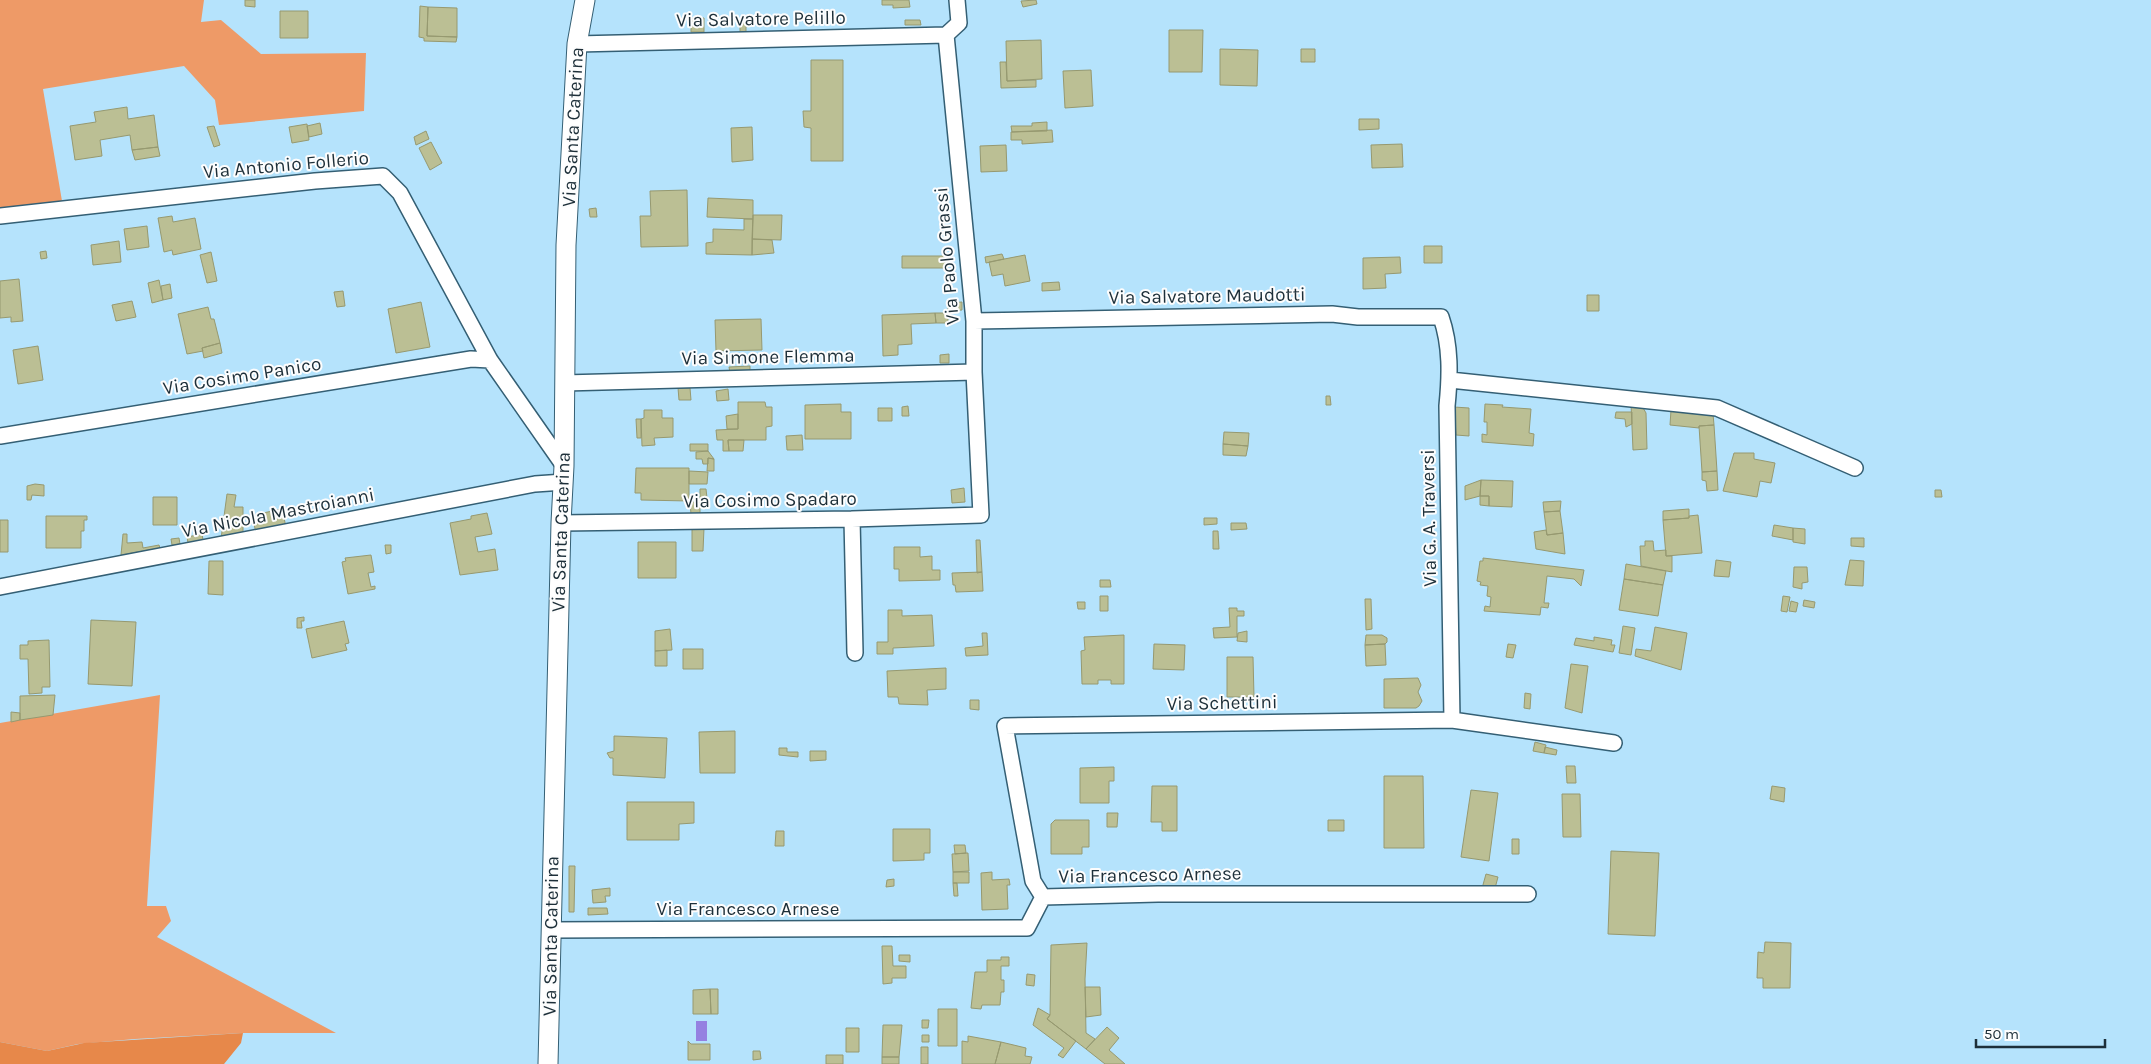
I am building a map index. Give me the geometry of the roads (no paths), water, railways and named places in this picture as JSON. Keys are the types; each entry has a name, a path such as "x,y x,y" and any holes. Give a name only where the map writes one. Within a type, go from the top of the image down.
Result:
{"street":[{"name":"Via Santa Caterina","path":"548,1064 561,523 564,474 566,245 577,44 585,0"},
{"path":"946,34 959,23 957,0"},
{"name":"Via Salvatore Pelillo","path":"577,44 946,34"},
{"name":"Via Paolo Grassi","path":"946,34 974,321 974,372 980,515"},
{"name":"Via Antonio Follerio","path":"0,216 315,180 382,176 400,193 490,360 564,474"},
{"name":"Via Salvatore Maudotti","path":"974,321 1332,314 1358,317 1441,317"},
{"name":"Via G. A. Traversi","path":"1441,317 1448,336 1450,380 1447,406 1452,720"},
{"name":"Via Cosimo Panico","path":"0,436 462,361 490,360"},
{"name":"Via Simone Flemma","path":"564,383 974,372"},
{"path":"1450,380 1717,408 1855,468"},
{"name":"Via Nicola Mastroianni","path":"0,587 535,484 564,474"},
{"name":"Via Cosimo Spadaro","path":"561,523 852,519 980,515"},
{"path":"852,519 855,652"},
{"name":"Via Schettini","path":"1043,898 1033,881 1005,726 1452,720 1614,743"},
{"name":"Via Francesco Arnese","path":"551,930 1027,928 1043,898 1158,894 1528,894"}]}
